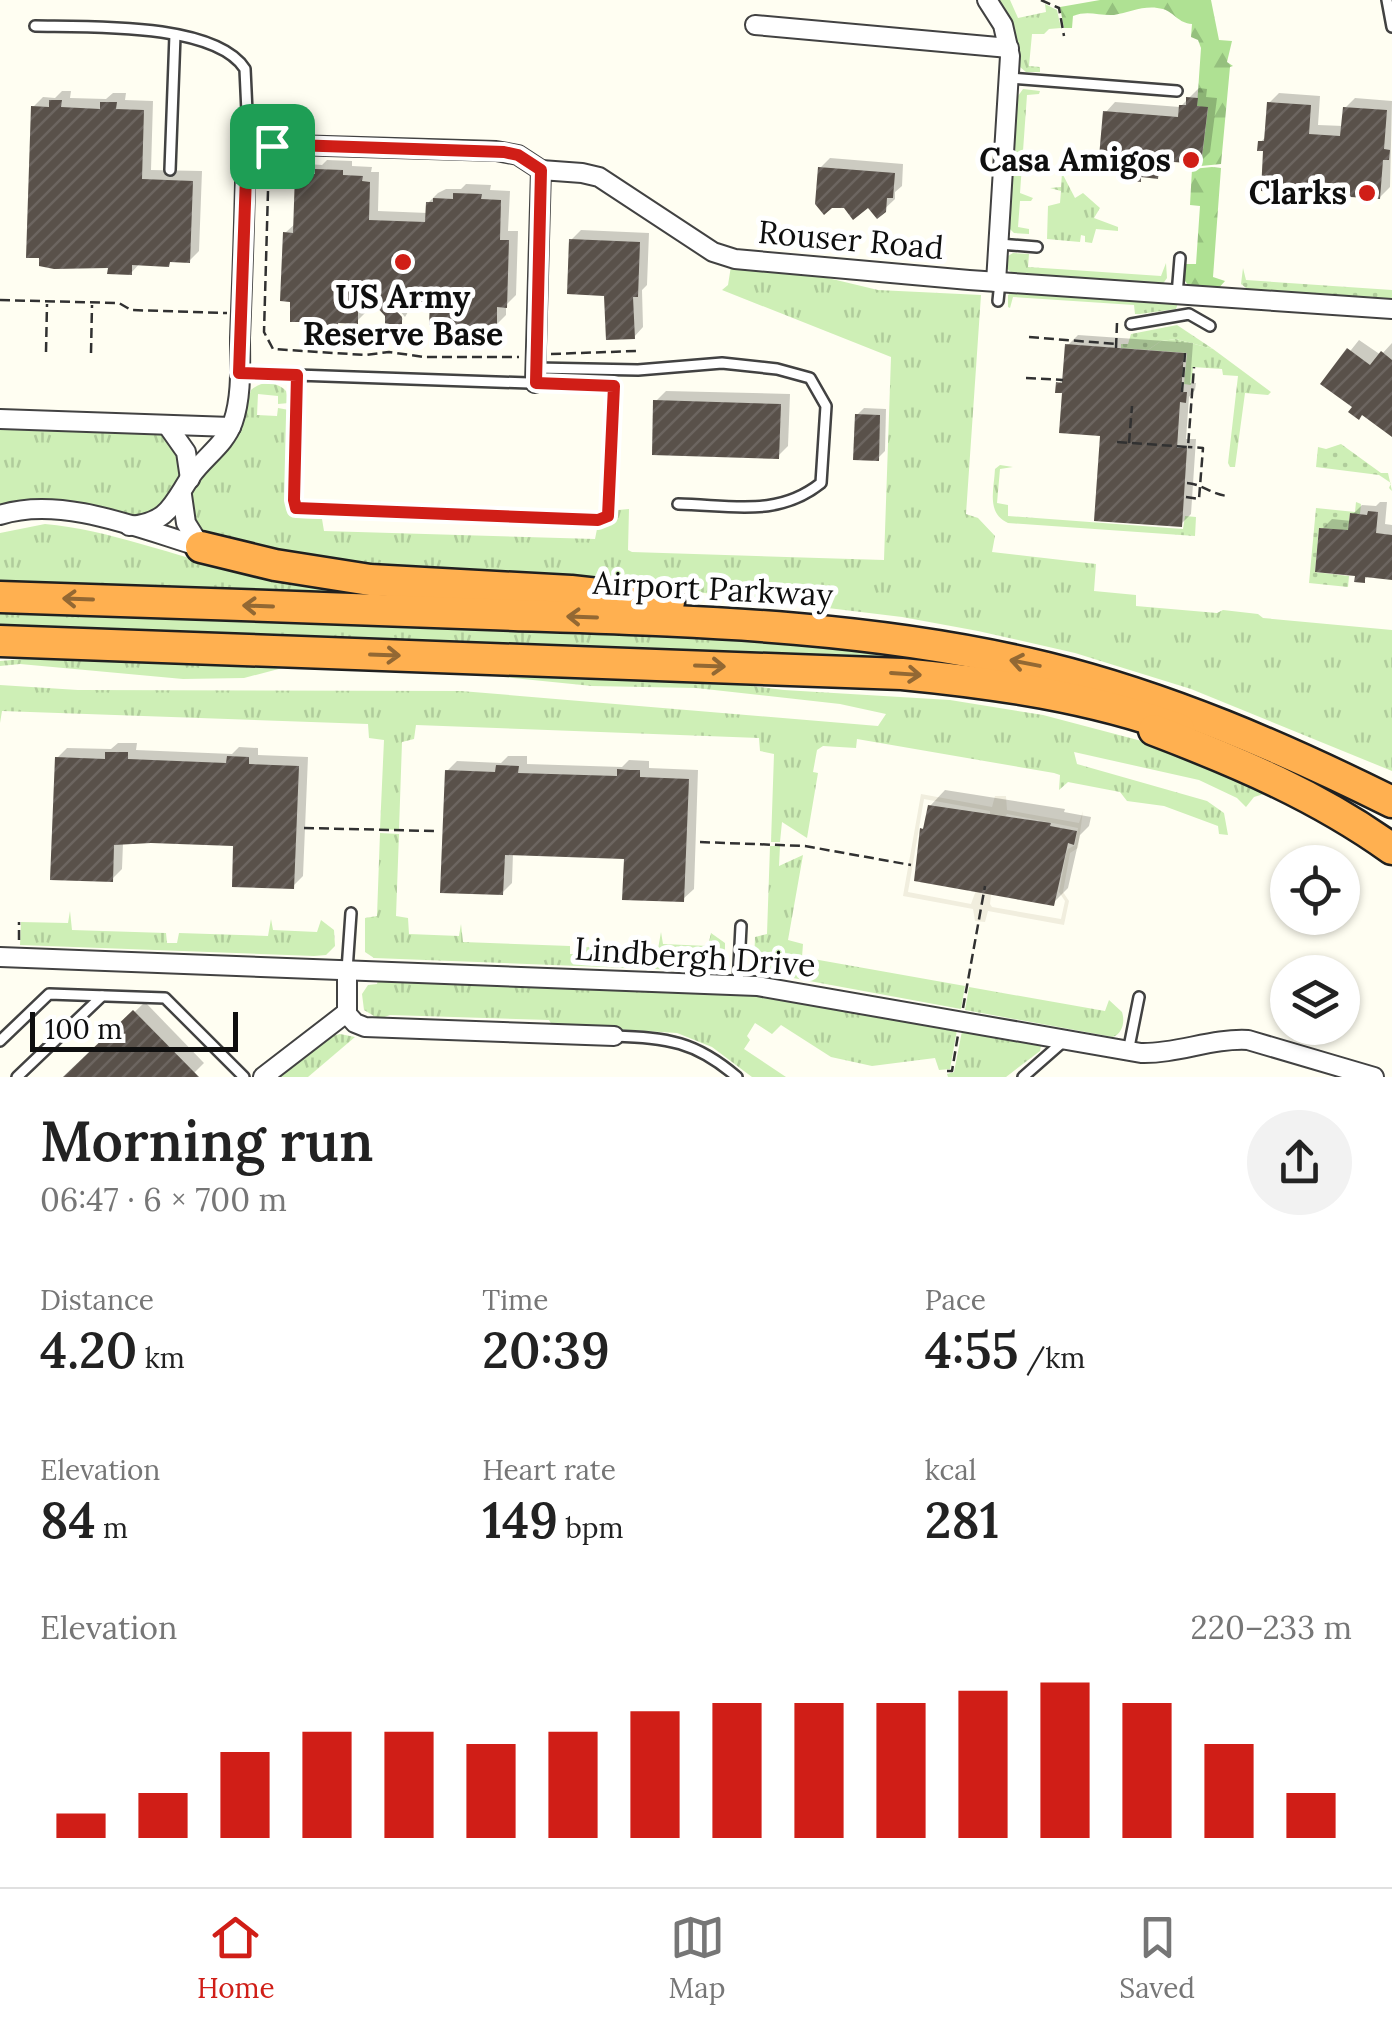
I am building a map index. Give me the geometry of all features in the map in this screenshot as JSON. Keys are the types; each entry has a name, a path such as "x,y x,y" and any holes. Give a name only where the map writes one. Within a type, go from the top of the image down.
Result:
{"highway":[{"path":"201,547 370,580 572,591 662,601 889,638"},
{"name":"Airport Parkway","path":"0,597 737,623 889,638 1046,668 1119,688 1232,727 1392,802"},
{"path":"0,641 902,674 1001,685 1172,726 1243,752 1392,822"},
{"path":"0,654 50,643"},
{"path":"1119,688 1178,694 1392,780"},
{"path":"1076,701 1277,780 1324,804 1392,849"}],"street":[{"path":"988,0 1003,26 1009,48 998,288"},
{"path":"755,25 1009,48"},
{"name":"Rouser Road","path":"256,158 264,150 282,145 496,151 518,155 541,170 582,173 607,181 727,258 998,288 1186,301 1392,308"},
{"path":"129,526 156,521 227,437 231,427 239,373 246,183 256,158"},
{"path":"536,369 541,170"},
{"path":"0,419 231,427"},
{"path":"167,425 186,452 186,523 201,547"},
{"path":"0,515 56,508 201,547"},
{"name":"Lindbergh Drive","path":"0,957 738,985 792,991 1128,1052 1162,1054 1248,1040 1374,1077"},
{"path":"347,970 346,1012 355,1023 365,1027 614,1036"},
{"path":"263,1077 346,1012"}],"lane":[{"path":"1387,0 1392,26"},
{"path":"35,26 148,29 226,50 240,62 248,79 247,121 256,158"},
{"path":"170,170 174,35"},
{"path":"1010,78 1178,91"},
{"path":"998,244 1037,247"},
{"path":"1180,258 1186,301 1210,326"},
{"path":"1130,324 1186,301"},
{"path":"239,373 638,370 722,363 777,369 810,378 826,406 821,483 802,498 776,506 678,504"},
{"path":"297,375 294,500 299,510 605,518 610,510 614,386 536,369"},
{"path":"347,970 351,913"},
{"path":"738,985 741,926"},
{"path":"0,1041 50,994 166,998 244,1077"},
{"path":"18,1077 102,995"},
{"path":"1128,1052 1139,997"},
{"path":"614,1036 691,1045 738,1077"},
{"path":"1023,1077 1065,1040"}],"path":[{"path":"1041,0 1059,8 1064,36"},
{"path":"268,191 264,314 266,340 272,349 508,360 536,369 636,351"},
{"path":"0,300 119,303 131,310 264,314"},
{"path":"46,352 48,301"},
{"path":"90,354 92,302"},
{"path":"1030,338 1116,346 1118,323"},
{"path":"1182,392 1185,352"},
{"path":"1188,447 1194,367"},
{"path":"1026,378 1063,380"},
{"path":"1182,386 1192,386"},
{"path":"1129,443 1132,406"},
{"path":"1117,442 1202,448 1199,498 1186,497"},
{"path":"1187,483 1200,484 1226,496"},
{"path":"304,828 436,831"},
{"path":"700,842 805,846 911,864"},
{"path":"947,1071 952,1070 986,886"},
{"path":"19,922 19,937"}],"green space":[{"path":"997,0 1010,0 1018,18 1046,12 1045,4 1057,10 1061,28 1032,34 1029,66 1040,67 1040,72 1026,72 1020,67 1013,31"},
{"path":"1100,0 1211,0 1219,40 1232,41 1227,62 1233,66 1221,164 1201,166 1208,108 1197,106 1201,48 1198,40 1191,37 1192,24 1163,9 1150,7 1114,15 1078,14 1073,16 1072,28 1064,28 1060,7"},
{"path":"1023,89 1040,91 1027,95 1020,193 1033,198 1020,201 1018,227 1029,229 1029,234 1014,233 1008,227 1018,96"},
{"path":"1221,168 1213,277 1225,281 1217,290 1190,287 1185,281 1185,264 1196,264 1200,206 1190,205 1192,169"},
{"path":"1062,173 1075,198 1083,193 1100,208 1094,218 1118,227 1118,231 1096,229 1092,243 1085,242 1081,235 1080,242 1047,239 1048,206 1060,203 1061,191 1050,188 1061,187"},
{"path":"1029,254 1028,267 1161,276 1166,263 1167,278 1162,285 1016,276 1006,268 1008,256"},
{"path":"731,266 807,273 878,290 981,295 966,514 978,518 995,536 992,552 1096,564 1094,591 1136,595 1136,606 1217,613 1223,610 1263,618 1392,630 1392,771 1191,689 1075,653 978,631 902,617 648,586 332,564 202,534 188,513 194,487 236,438 251,390 268,383 286,391 289,403 278,404 278,396 258,394 257,415 277,416 278,408 289,410 287,508 299,518 322,519 324,531 595,539 597,529 610,524 618,510 629,509 628,550 632,552 884,560 891,357 722,290 728,285"},
{"path":"1243,268 1246,280 1392,290 1392,300 1250,291 1241,284"},
{"path":"1014,291 1178,303 1176,309 1135,314 1134,305 1013,297 1010,308 1008,295"},
{"path":"1177,325 1213,349 1176,339 1161,341 1148,350 1121,348 1121,344 1128,344 1131,334"},
{"path":"1176,339 1213,349 1271,392 1245,393 1235,467 1228,463 1238,376 1223,375 1222,369 1193,367 1191,385 1184,384 1187,353 1148,350 1161,341"},
{"path":"0,428 158,433 174,445 182,464 169,501 141,519 54,501 0,506"},
{"path":"1341,444 1381,473 1388,473 1390,482 1379,475 1316,467 1318,447 1326,449"},
{"path":"1000,465 1013,467 1000,469 997,503 1008,505 1008,516 1183,529 1185,516 1196,517 1195,536 1008,523 997,513 993,500 995,469"},
{"path":"1356,502 1361,504 1360,514 1350,514 1352,531 1319,528 1315,572 1349,576 1348,587 1309,583 1316,508 1355,512"},
{"path":"45,524 93,531 269,577 483,603 0,589 0,533"},
{"path":"0,605 746,631 1019,671 0,632"},
{"path":"0,661 353,662 648,673 784,690 950,700 1043,715 1153,744 1204,761 1314,816 1267,793 1254,797 1246,807 1237,798 1199,780 1074,752 1077,764 1207,801 1224,813 1228,835 1219,834 1218,826 1164,806 1127,801 1120,792 1068,782 1059,790 1060,775 1054,773 857,739 856,748 823,746 817,750 813,772 818,773 807,838 782,822 780,842 771,842 774,754 760,751 759,738 416,725 414,739 402,742 399,830 380,829 384,740 369,738 368,724 2,711 0,723 0,685 78,690 461,691 878,726 886,714 840,704 696,688 592,686 436,670 286,667 244,678 183,679 20,664 0,666"},
{"path":"380,833 399,834 396,916 408,918 409,934 459,936 461,924 463,942 570,946 570,954 583,954 584,947 658,949 661,932 663,944 708,946 711,933 725,943 725,964 706,971 374,958 365,952 365,918 377,916"},
{"path":"770,846 780,846 779,866 803,855 788,940 803,944 802,957 965,986 961,1009 761,972 754,965 755,937 767,934"},
{"path":"70,911 72,930 166,933 167,943 177,943 179,933 268,936 271,919 273,930 317,932 321,920 334,930 335,946 326,955 314,956 20,945 21,922 68,923"},
{"path":"378,980 764,995 957,1030 950,1069 939,1070 935,1058 872,1066 831,1057 781,1025 772,1034 755,1023 744,1049 786,1077 752,1077 712,1047 677,1033 552,1025 549,1020 390,1015 379,1019 364,1010 362,994"},
{"path":"969,987 1105,1011 1109,1000 1122,1012 1122,1026 1113,1037 965,1010"},
{"path":"962,1031 1041,1046 1040,1051 1006,1077 948,1077 954,1072"},
{"path":"340,1034 355,1037 308,1077 274,1077 325,1038"}],"shaded area":[{"path":"921,794 992,807 995,796 1006,796 1007,810 1079,823 1083,811 1078,848 1070,853 1063,892 1069,901 1064,925 988,911 985,922 975,921 973,909 903,896","holes":["924,799 990,811 990,816 1004,818 1007,814 1078,828 1075,845 1066,854 1059,892 1065,901 1061,919 992,907 992,887 978,885 971,904 908,892"]}],"building":[{"path":"1186,97 1198,98 1197,106 1208,107 1201,164 1160,161 1158,179 1141,177 1141,182 1130,181 1131,159 1099,157 1103,111 1178,117 1179,105 1186,105"},
{"path":"49,100 62,100 61,107 100,109 100,102 117,102 116,109 144,110 142,179 193,181 190,263 170,262 169,267 132,265 132,275 107,274 108,268 54,269 39,266 39,258 26,258 31,106 49,107"},
{"path":"1267,102 1311,105 1309,134 1340,136 1343,107 1387,110 1384,149 1390,150 1389,160 1383,160 1380,199 1336,196 1337,184 1310,181 1305,194 1261,191 1263,151 1257,151 1258,141 1264,141"},
{"path":"818,167 895,173 893,198 887,198 886,212 877,219 868,208 853,220 844,208 832,208 824,215 815,204"},
{"path":"315,169 343,170 343,175 363,176 362,181 370,182 369,220 425,222 426,202 433,202 433,198 453,199 453,193 482,194 481,199 501,200 500,240 509,240 507,308 497,307 497,328 466,331 429,325 430,302 387,301 402,317 397,328 385,323 385,316 374,304 358,304 358,324 338,323 338,328 290,322 290,302 280,301 283,232 293,233 295,173 315,174"},
{"path":"569,239 640,242 638,297 633,297 635,339 606,340 604,296 567,294"},
{"path":"1065,344 1184,353 1181,392 1187,392 1186,403 1180,402 1177,448 1187,448 1182,527 1094,521 1100,436 1059,433 1062,393 1055,393 1056,382 1062,383"},
{"path":"1347,348 1370,365 1381,351 1392,360 1392,437 1362,415 1359,420 1348,412 1352,407 1320,384"},
{"path":"653,400 781,404 779,459 652,455"},
{"path":"855,414 880,415 879,461 853,460"},
{"path":"1368,511 1378,512 1376,533 1392,535 1392,580 1365,577 1365,583 1354,582 1355,576 1315,572 1319,528 1348,530 1350,513 1367,515"},
{"path":"105,752 128,752 128,759 226,763 227,756 249,757 249,764 299,766 294,889 232,887 233,846 114,845 113,882 50,880 55,757 105,759"},
{"path":"496,765 519,766 518,773 617,776 617,769 640,770 640,777 689,779 684,902 622,900 624,859 505,855 503,895 440,893 445,770 495,772"},
{"path":"928,805 1051,823 1050,826 1077,831 1074,845 1068,843 1054,906 914,881 920,828 923,829"},
{"path":"133,1010 199,1077 63,1077"}],"place":[{"name":"Casa Amigos","path":"1191,160"},
{"name":"Clarks","path":"1367,193"},
{"name":"US Army Reserve Base","path":"403,262"}],"route":[{"path":"272,146 504,152 518,155 541,170 536,383 614,386 608,516 598,520 296,508 297,375 239,373 246,175 256,158 272,146"}]}
